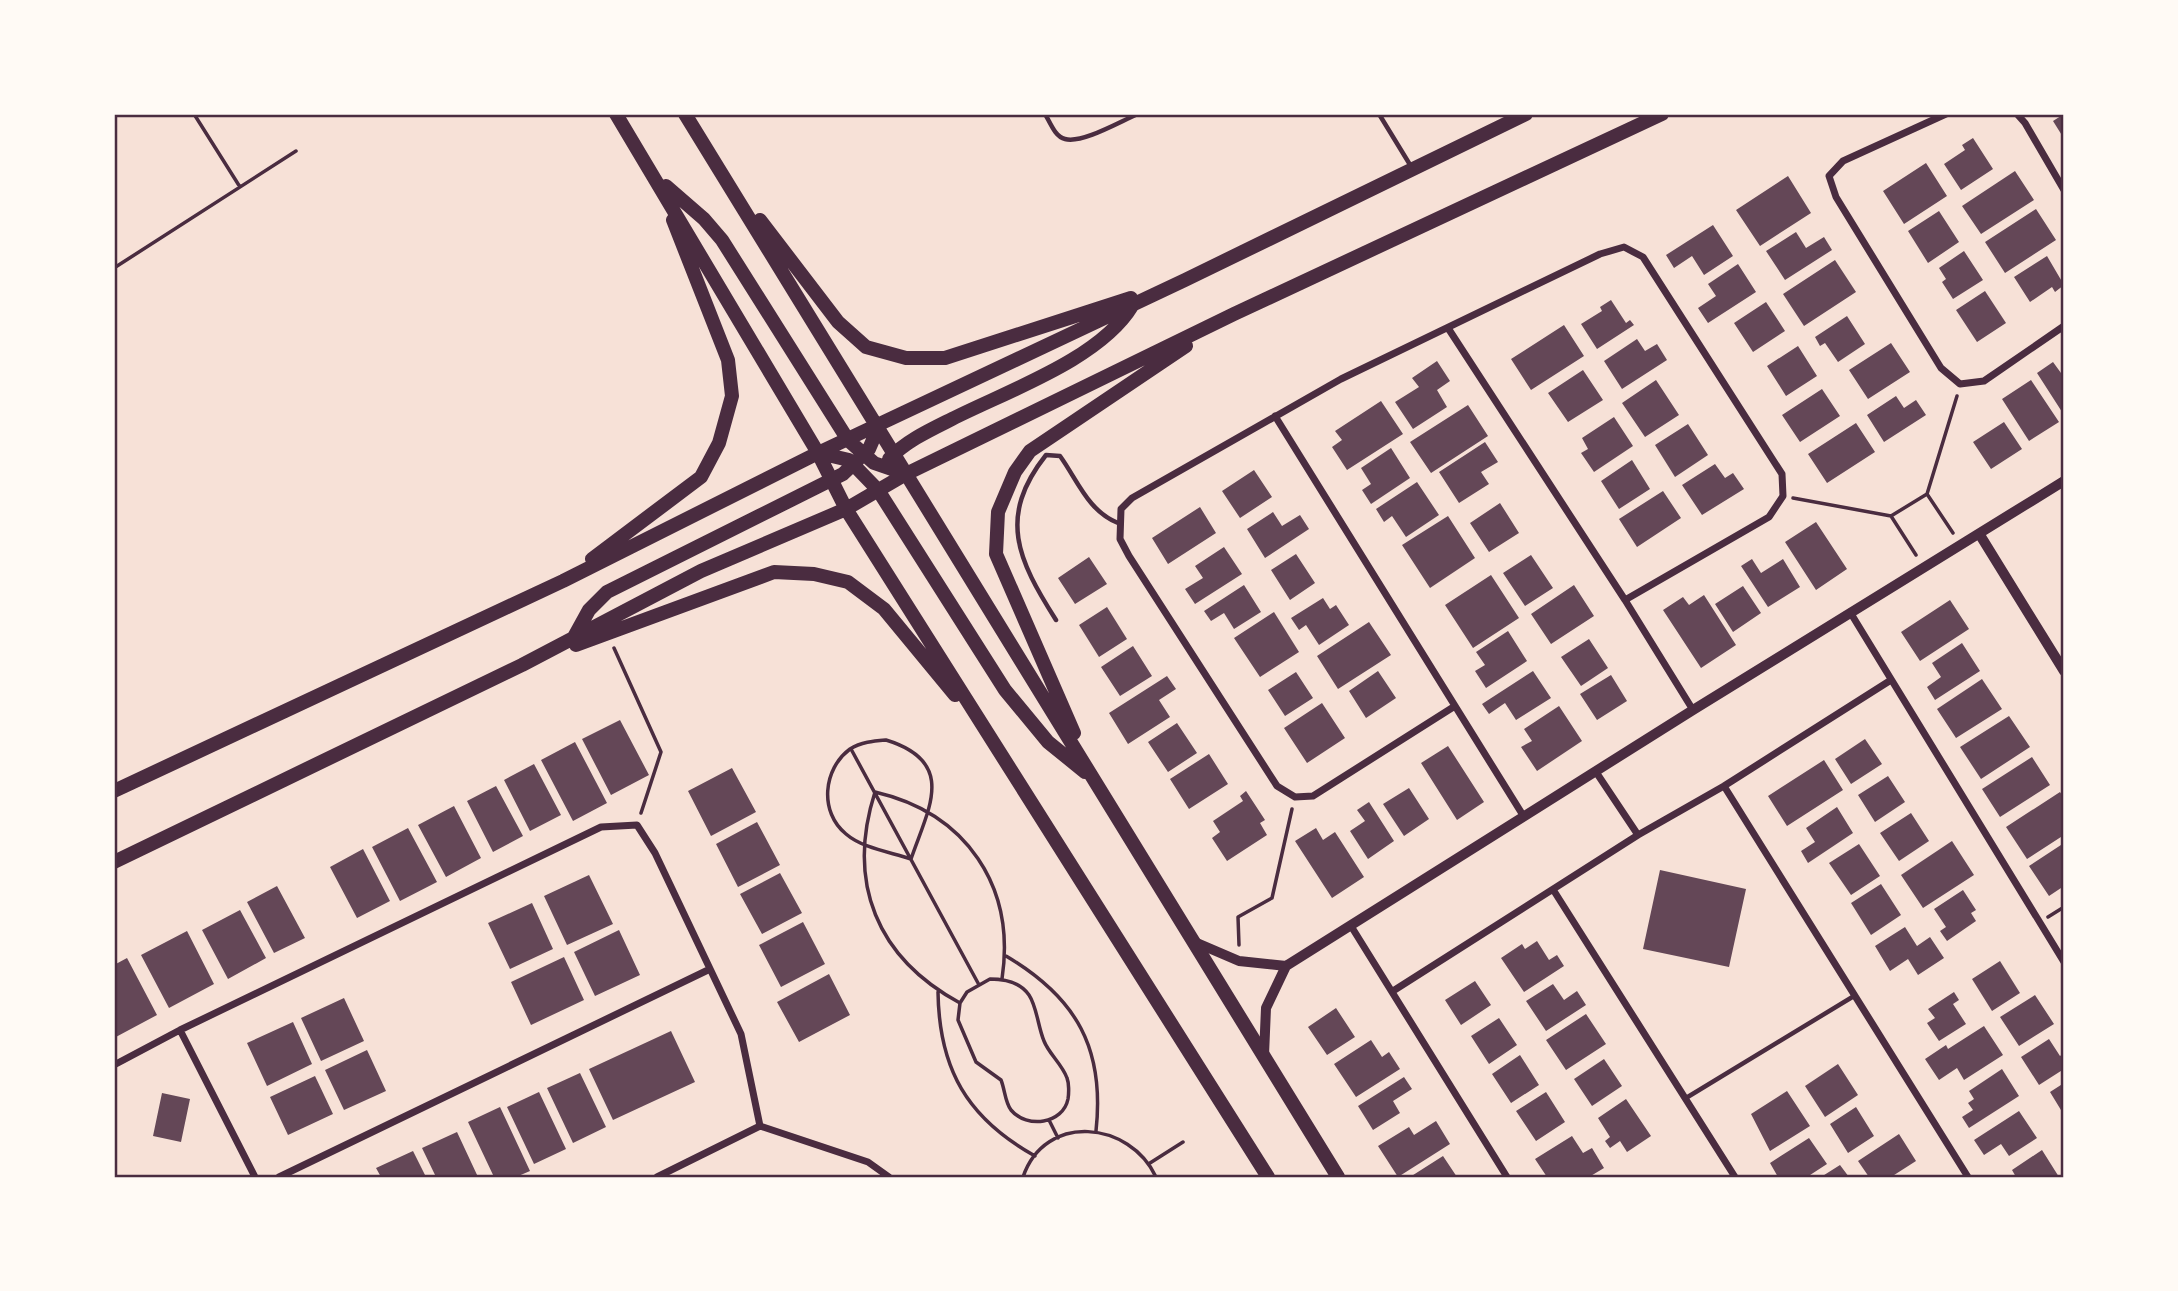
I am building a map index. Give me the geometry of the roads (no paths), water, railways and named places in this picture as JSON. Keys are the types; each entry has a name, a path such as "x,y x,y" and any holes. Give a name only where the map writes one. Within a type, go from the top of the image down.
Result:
{"main road":[{"path":"616,114 818,453 846,509 1268,1177"},
{"path":"685,114 1197,943 1338,1177"},
{"path":"114,791 563,582 818,453 1133,305 1526,114"},
{"path":"114,862 522,665 701,571 846,509 874,485 906,474 1234,314 1662,114"},
{"path":"712,156 838,321 866,346 906,358 945,358 1185,280"},
{"path":"657,179 704,219 722,240 1005,690 1048,743 1094,779"},
{"path":"563,582 701,477 719,443 732,396 728,360 657,179"},
{"path":"874,485 881,467 916,438 1087,351 1114,331 1133,305"},
{"path":"1094,779 996,554 998,512 1015,472 1030,451 1234,314"},
{"path":"573,639 589,610 607,592 832,480 860,461 879,426"},
{"path":"818,453 906,474"},
{"path":"522,665 774,572 814,574 848,582 884,609 993,742"}],"street":[{"path":"1946,114 1843,161 1829,176 1836,197 1941,368 1960,384 1984,381 2064,326"},
{"path":"2017,114 2064,190"},
{"path":"1455,706 1313,796 1295,797 1277,786 1129,556 1120,539 1118,523 1121,509 1132,498 1341,379 1600,254 1624,247 1643,257 1782,474 1783,496 1769,517 1625,600"},
{"path":"1448,328 1625,600 1693,710"},
{"path":"1275,416 1524,817"},
{"path":"1264,1055 1266,1008 1286,966 2064,481"},
{"path":"1980,535 2064,671"},
{"path":"1850,612 2064,962"},
{"path":"1393,991 1554,891 1638,835 1724,786 1891,680"},
{"path":"1596,772 1638,835"},
{"path":"1724,786 1968,1177"},
{"path":"114,1065 180,1030 601,827 637,825 655,853 708,970 741,1034 760,1126"},
{"path":"1554,891 1735,1177"},
{"path":"1351,926 1507,1177"},
{"path":"1197,943 1239,961 1286,966"},
{"path":"278,1177 708,970"},
{"path":"180,1030 255,1177"},
{"path":"657,1177 760,1126 868,1162 889,1177"}],"lane":[{"path":"1045,114 1057,135 1066,140 1081,139 1138,114"},
{"path":"1379,114 1412,169"},
{"path":"1056,620 1036,585 1017,533 1020,498 1046,455 1056,453 1060,456 1092,506 1101,515 1118,523"},
{"path":"1685,1099 1854,996"}]}
